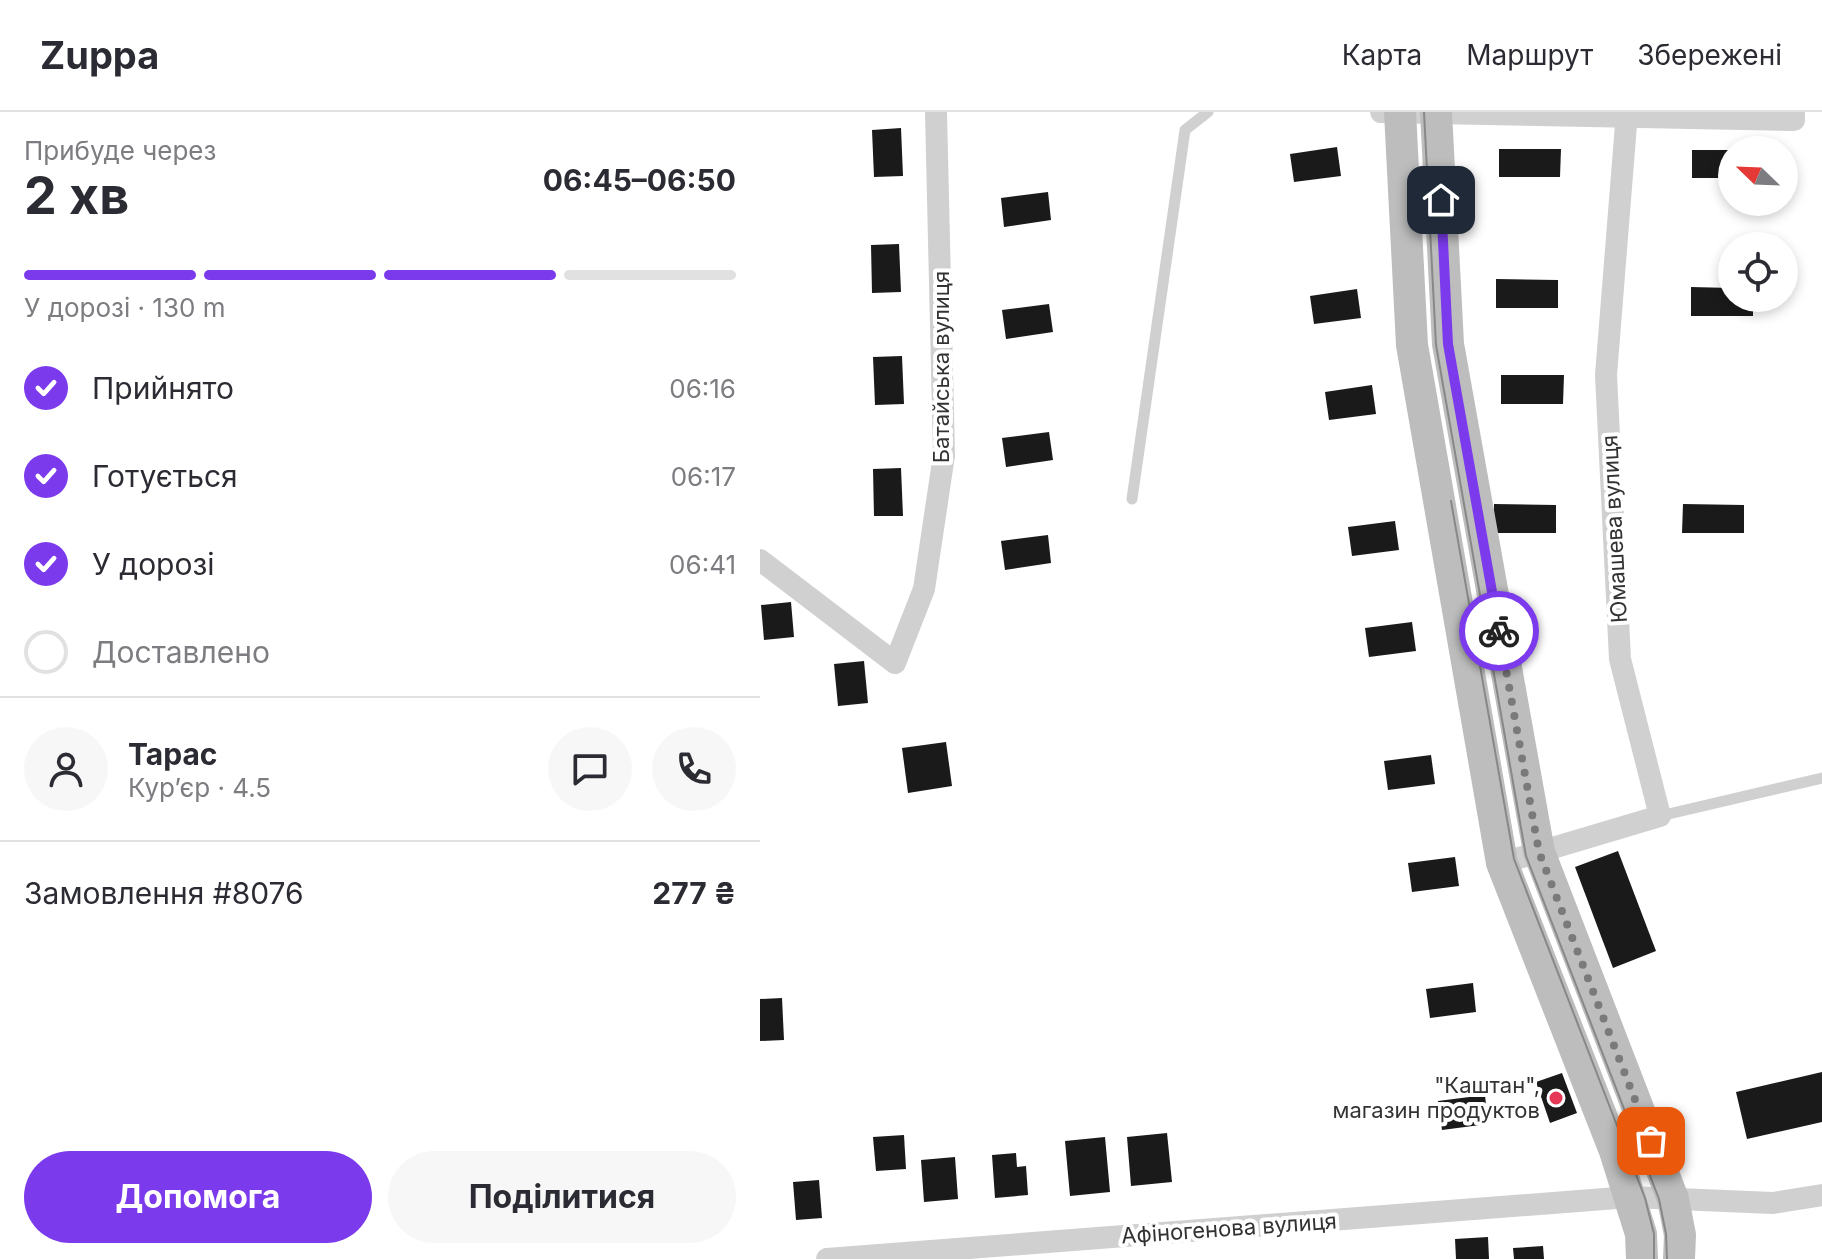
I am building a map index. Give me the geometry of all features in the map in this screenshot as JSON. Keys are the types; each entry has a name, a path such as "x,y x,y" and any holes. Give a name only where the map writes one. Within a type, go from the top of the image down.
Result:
{"main road":[{"path":"1394,112 1412,345 1502,863 1630,1197 1641,1234 1642,1259"},
{"path":"1436,113 1448,344 1539,852 1673,1199 1680,1235 1679,1259"}],"street":[{"name":"Батайська вулиця","path":"760,560 895,663 924,589 944,455 936,112"},
{"path":"1394,112 1627,114 1794,120 1794,112"},
{"name":"Юмашева вулиця","path":"1627,114 1606,375 1620,659 1660,816"},
{"path":"1502,863 1660,816"},
{"name":"Афіногенова вулиця","path":"827,1259 1630,1197 1773,1203 1822,1195"}],"lane":[{"path":"1132,499 1185,130 1208,112"},
{"path":"1660,816 1822,778"}],"building":[{"path":"901,128 903,176 874,177 872,130"},
{"path":"1337,147 1341,176 1294,182 1290,154"},
{"path":"1499,149 1561,149 1560,177 1499,177"},
{"path":"1692,150 1718,150 1718,178 1692,178"},
{"path":"1048,192 1051,220 1004,227 1001,198"},
{"path":"899,244 901,292 872,293 871,245"},
{"path":"1496,279 1558,280 1558,308 1496,308"},
{"path":"1691,287 1718,288 1718,312 1753,312 1753,316 1691,316"},
{"path":"1357,289 1361,318 1314,324 1310,296"},
{"path":"1049,304 1053,332 1006,339 1002,310"},
{"path":"902,356 904,404 875,405 873,357"},
{"path":"1501,375 1564,375 1563,404 1501,404"},
{"path":"1372,385 1376,414 1329,420 1325,392"},
{"path":"1049,432 1053,460 1006,467 1002,438"},
{"path":"901,468 903,516 874,516 873,469"},
{"path":"1494,504 1556,505 1556,533 1494,533"},
{"path":"1683,504 1744,505 1744,533 1682,533"},
{"path":"1395,521 1399,550 1352,556 1348,527"},
{"path":"1048,535 1051,563 1005,570 1001,541"},
{"path":"791,602 794,637 764,640 761,605"},
{"path":"1412,622 1416,651 1369,657 1365,628"},
{"path":"864,661 868,703 838,706 834,664"},
{"path":"946,742 952,786 908,793 902,748"},
{"path":"1431,755 1435,784 1388,790 1384,761"},
{"path":"1618,851 1656,951 1613,968 1575,867"},
{"path":"1455,857 1459,886 1412,892 1408,863"},
{"path":"1473,983 1476,1012 1430,1018 1426,989"},
{"path":"782,998 784,1040 760,1041 760,999"},
{"path":"1822,1072 1822,1122 1747,1139 1736,1092"},
{"name":"\"Каштан\", магазин продуктов","path":"1562,1073 1577,1113 1550,1123 1536,1082"},
{"path":"1485,1095 1488,1124 1442,1130 1438,1101"},
{"path":"1167,1133 1172,1182 1131,1186 1127,1137"},
{"path":"904,1135 906,1169 876,1171 873,1137"},
{"path":"1105,1137 1110,1192 1070,1196 1065,1141"},
{"path":"1016,1153 1017,1167 1026,1166 1028,1195 995,1198 992,1155"},
{"path":"955,1157 958,1199 924,1202 921,1160"},
{"path":"819,1180 822,1218 796,1220 793,1182"},
{"path":"1488,1237 1489,1259 1456,1259 1455,1239"},
{"path":"1543,1246 1544,1259 1514,1259 1513,1248"}],"tram line":[{"path":"1424,112 1436,345 1526,856 1659,1199 1667,1259"},
{"path":"1451,501 1514,859 1645,1198 1654,1234 1654,1259"}],"way so far":[{"path":"1499,631 1539,852 1651,1141"}],"place":[{"name":"\"Каштан\", магазин продуктов","path":"1556,1098"}],"route":[{"path":"1441,200 1448,344 1499,631"}]}
